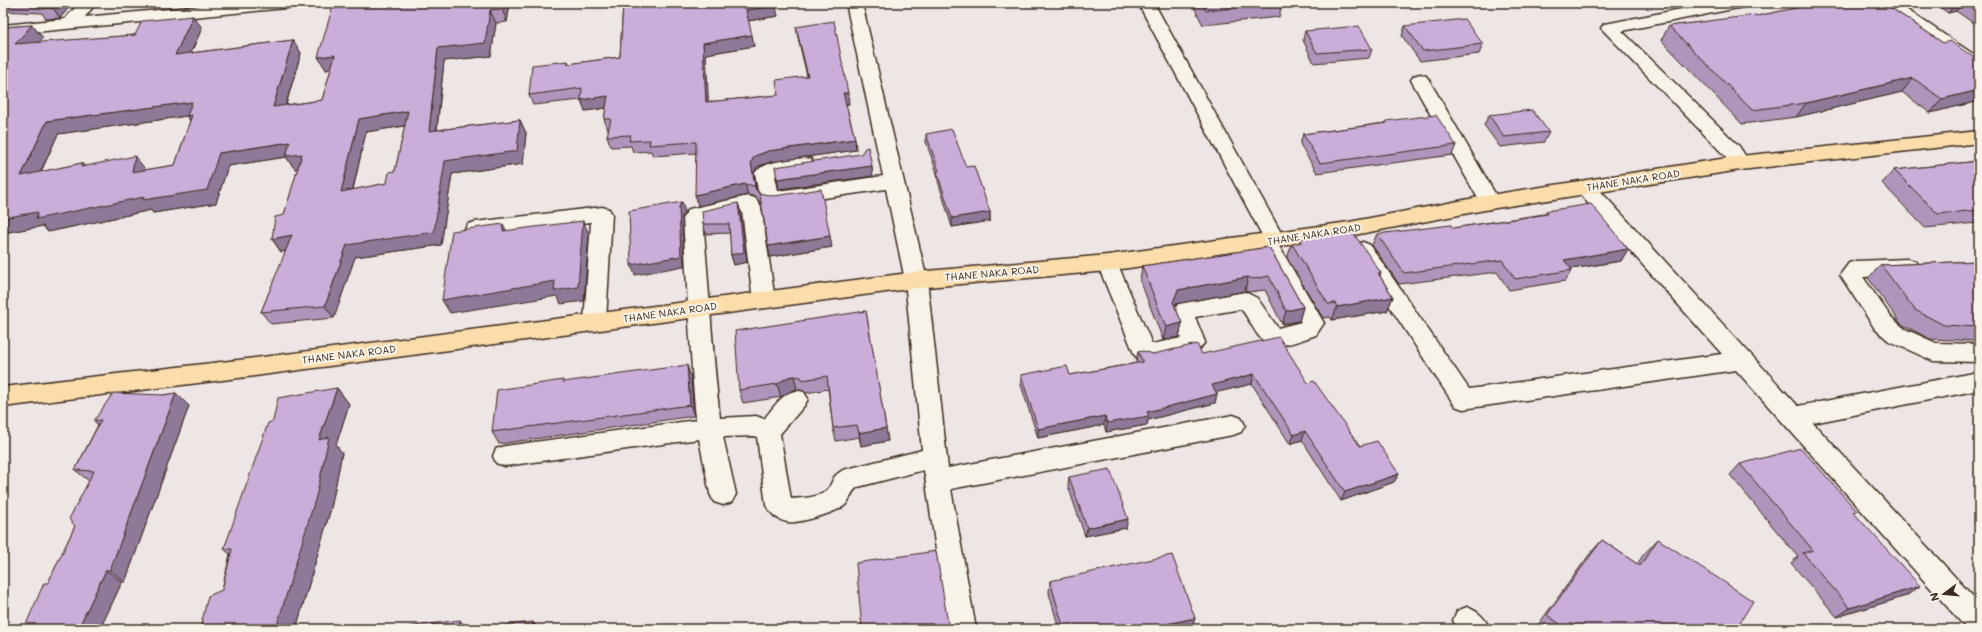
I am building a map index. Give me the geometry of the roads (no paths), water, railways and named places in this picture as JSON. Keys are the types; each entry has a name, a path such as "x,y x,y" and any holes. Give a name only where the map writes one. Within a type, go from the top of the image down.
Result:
{"main road":[{"name":"THANE NAKA ROAD","path":"3,397 248,368 916,280 1108,263 1349,229 1490,202 1740,163 1979,137"}],"street":[{"path":"71,23 88,3"},
{"path":"3,30 286,3"},
{"path":"854,3 916,280 937,481 962,629"},
{"path":"1108,263 1143,350 1151,353 1190,345 1194,342 1183,315 1186,310 1245,300 1251,304 1269,333 1275,336 1308,329 1313,323 1146,3"},
{"path":"1738,3 1610,28 1732,151 1740,163"},
{"path":"1886,3 1979,66"},
{"path":"1420,80 1490,202"},
{"path":"824,161 770,170 765,173 770,197 776,198 894,181"},
{"path":"1586,188 1979,623"},
{"path":"723,494 709,428 701,354 700,308 693,217 696,214 748,204 751,206 764,300"},
{"path":"472,230 602,214 595,322"},
{"path":"1349,229 1463,399 1741,360"},
{"path":"1925,266 1856,269 1851,275 1883,323 1897,335 1933,352 1978,354"},
{"path":"1792,417 1979,381"},
{"path":"796,399 768,431 779,505 788,511 826,504 837,497 842,484 852,478 935,457"},
{"path":"937,481 1233,425"},
{"path":"505,456 709,428 756,426 768,431"}]}
